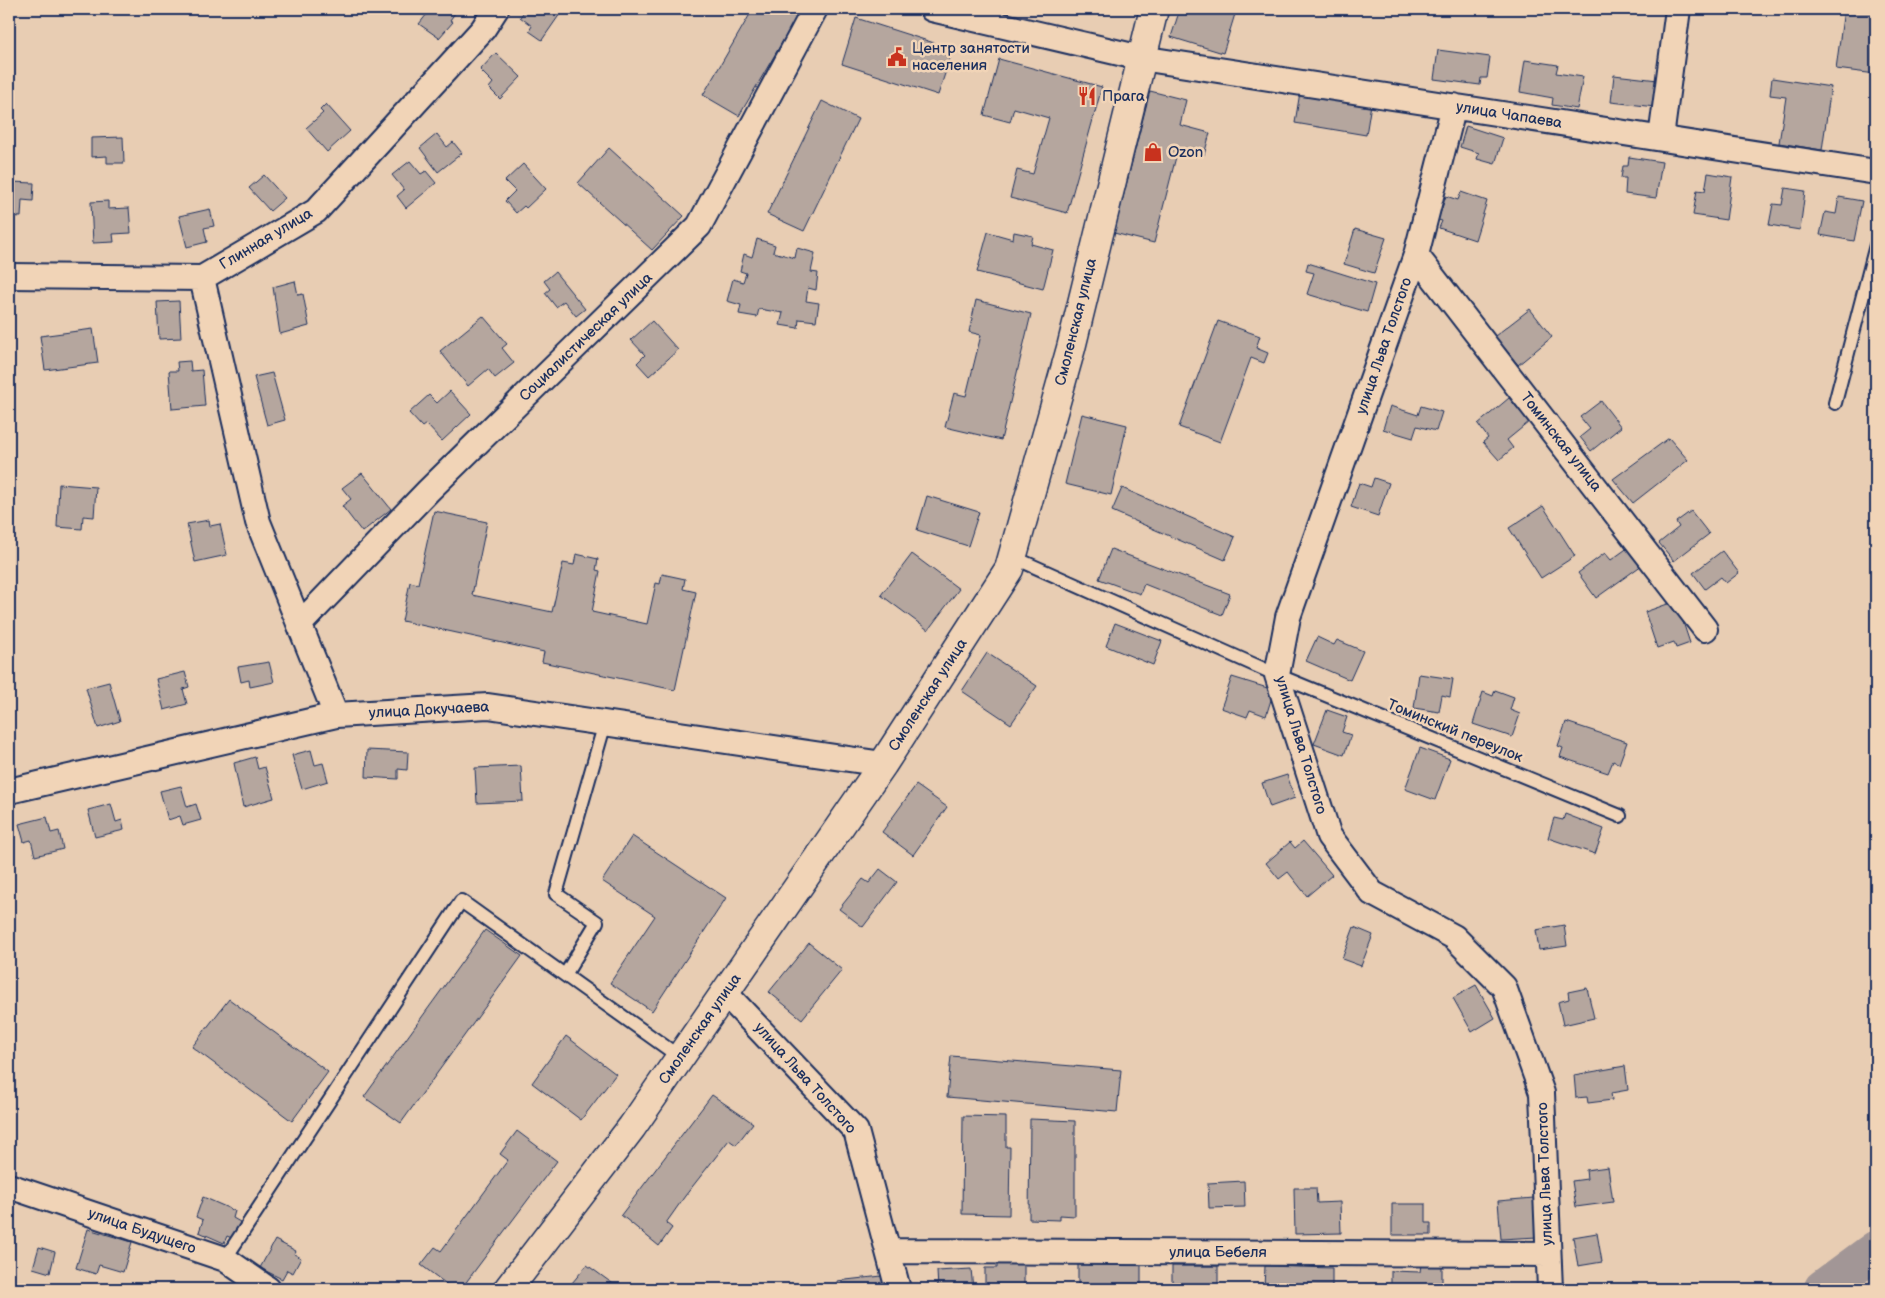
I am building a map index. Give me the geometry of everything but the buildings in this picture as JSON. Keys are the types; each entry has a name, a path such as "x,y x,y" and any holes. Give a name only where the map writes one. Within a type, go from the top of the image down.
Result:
{"main road":[{"name":"Смоленская улица","path":"508,1289 632,1127 681,1058 884,764 1009,569 1071,348 1154,9"}],"street":[{"name":"Глинная улица","path":"9,276 202,278 316,211 483,29 496,9"},
{"name":"Социалистическая улица","path":"300,624 428,491 699,226 815,9"},
{"name":"улица Чапаева","path":"932,9 1142,58 1876,172"},
{"path":"1661,138 1678,9"},
{"name":"улица Льва Толстого","path":"1454,106 1416,255 1288,617 1276,675 1329,836 1372,893 1454,938 1504,987 1542,1093 1550,1289"},
{"name":"Томинская улица","path":"1416,255 1705,628"},
{"path":"202,278 258,522 336,714"},
{"name":"улица Докучаева","path":"9,791 336,714 488,706 884,764"},
{"name":"улица Льва Толстого","path":"726,993 856,1131 898,1289"},
{"name":"улица Будущего","path":"9,1186 225,1259 268,1289"},
{"name":"улица Бебеля","path":"889,1251 1548,1254"}],"lane":[{"path":"1835,404 1876,245"},
{"name":"Томинский переулок","path":"1013,557 1276,675 1620,816"},
{"path":"565,975 596,922 556,894 604,723"},
{"path":"225,1259 461,901 681,1058"}],"waterway":[{"path":"1823,1289 1876,1250"}],"place":[{"name":"Центр занятости населения","path":"897,57"},
{"name":"Прага","path":"1087,96"},
{"name":"Ozon","path":"1153,152"}]}
